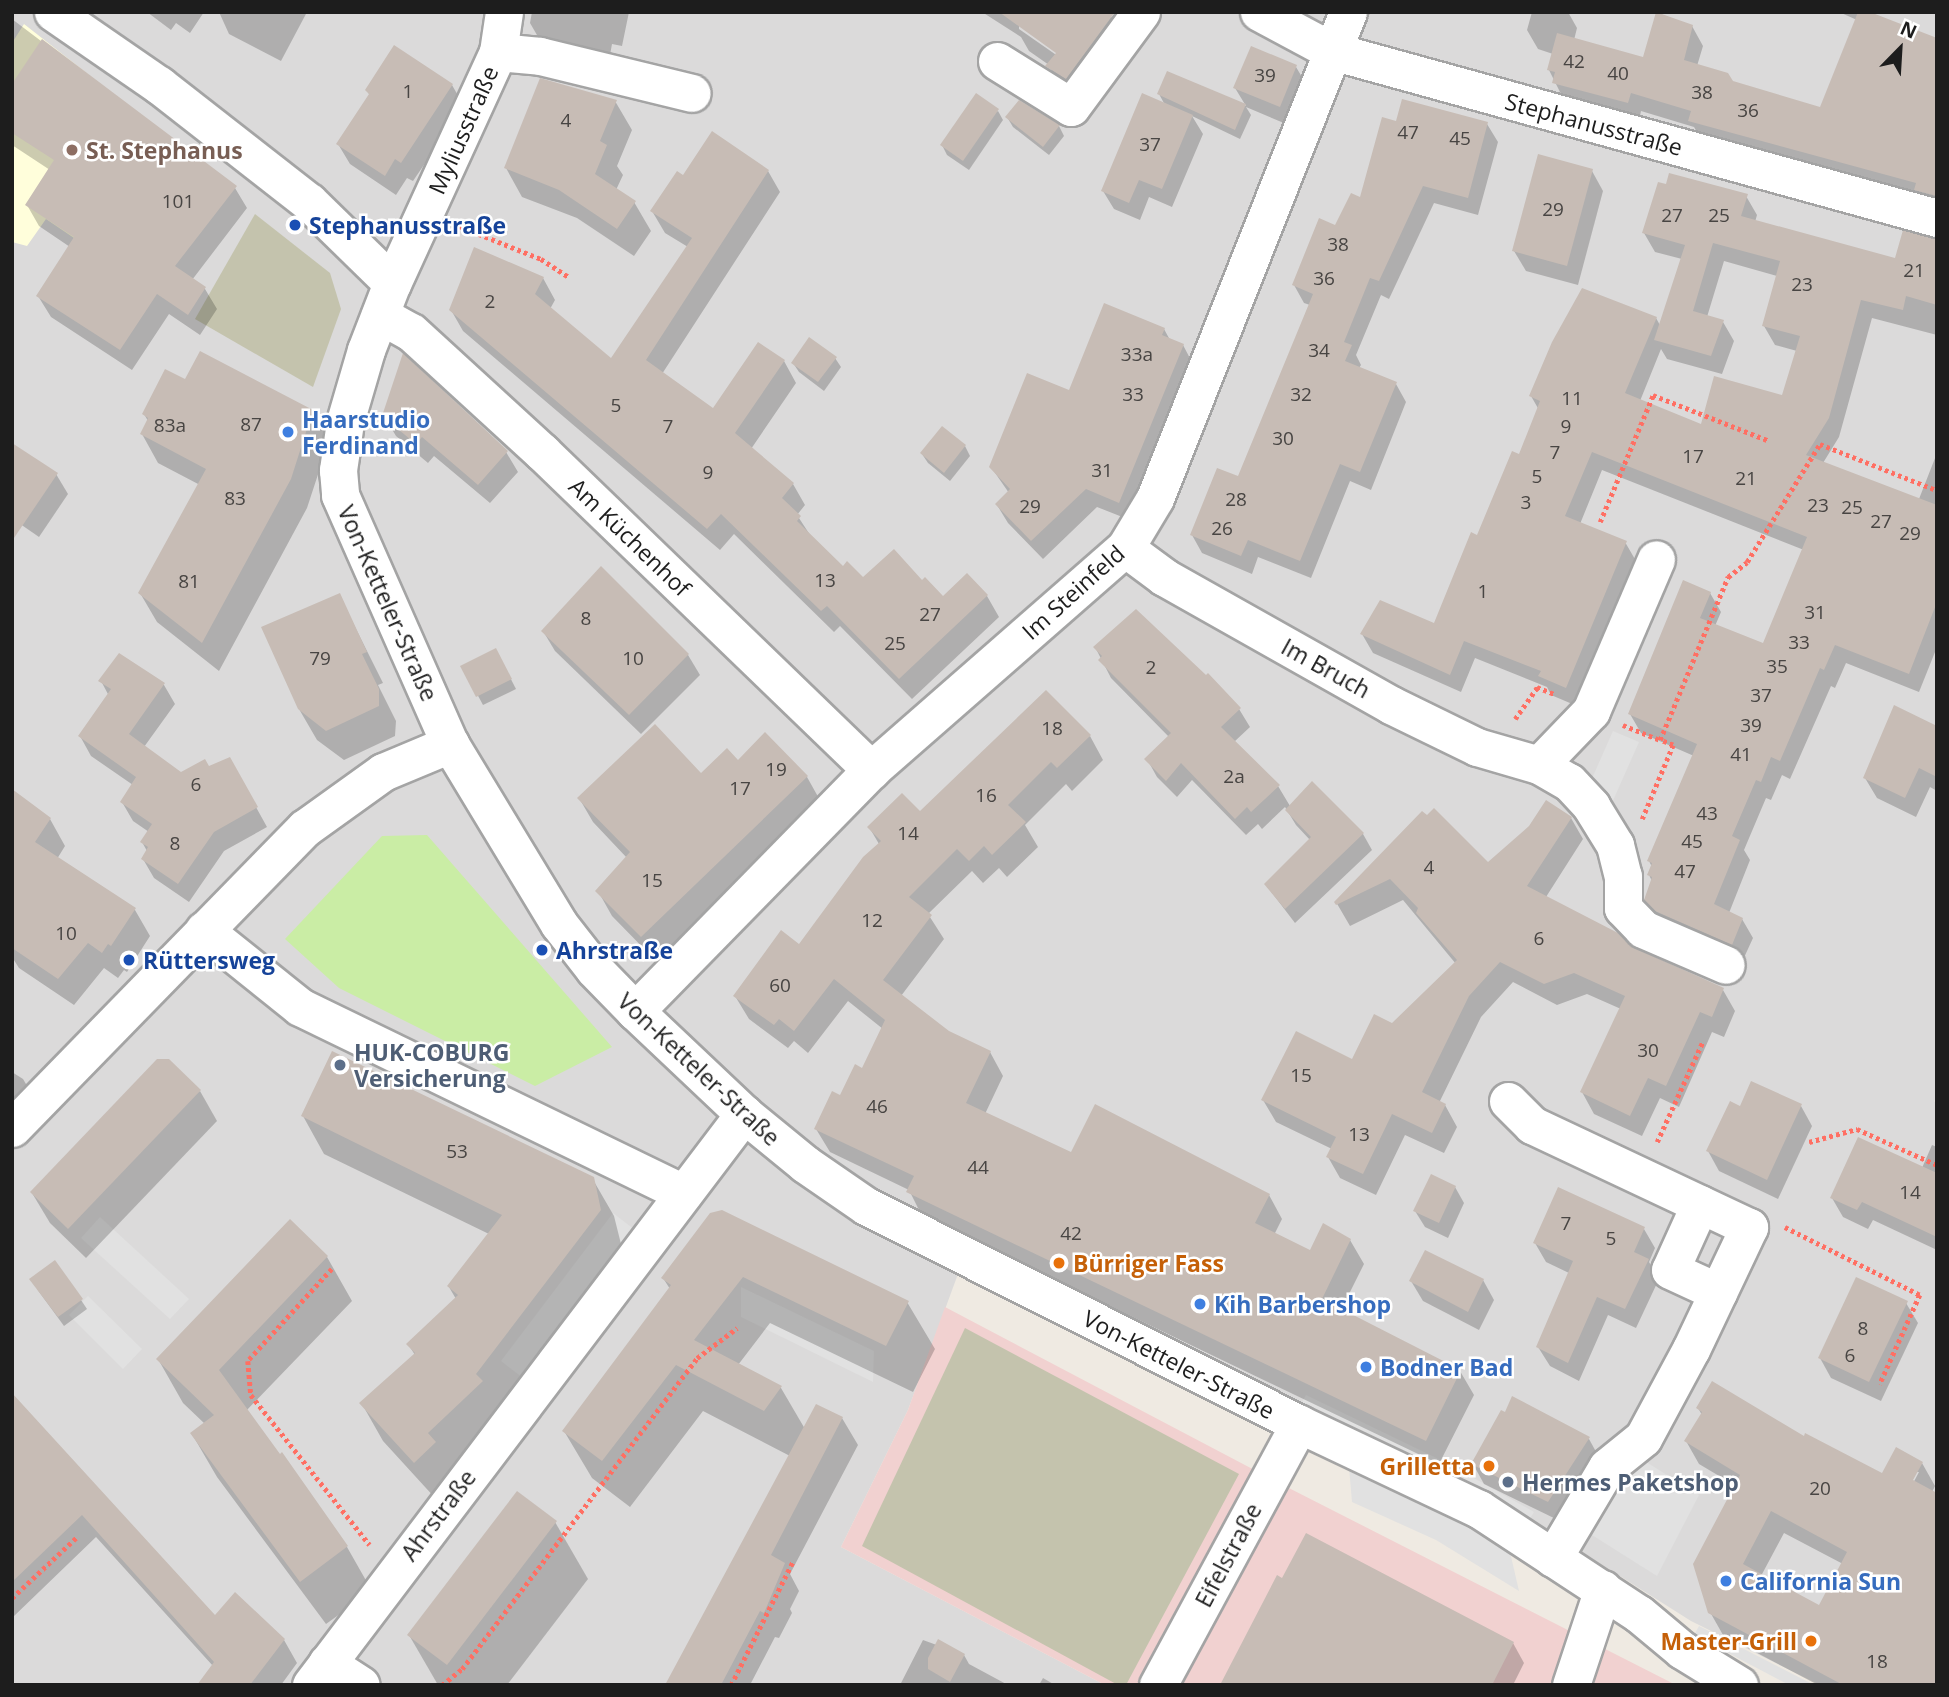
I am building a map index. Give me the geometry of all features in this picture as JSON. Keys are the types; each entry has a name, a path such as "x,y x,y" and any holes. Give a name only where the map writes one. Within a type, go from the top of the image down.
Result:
{"street":[{"path":"53,12 159,85 309,202 386,299"},
{"name":"Myliusstraße","path":"386,299 498,52 504,12"},
{"path":"997,61 1071,107 1141,12"},
{"name":"Stephanusstraße","path":"1259,12 1332,51 1937,218"},
{"name":"Im Steinfeld","path":"635,1011 871,770 1125,548 1155,498 1348,12"},
{"path":"498,52 541,56 692,93"},
{"name":"Von-Ketteler-Straße","path":"386,299 366,350 339,451 340,495 450,744 559,924 594,970 744,1114 805,1164 866,1206 1299,1424 1479,1509 1603,1589 1682,1650 1739,1685"},
{"name":"Am Küchenhof","path":"386,299 411,332 542,452 871,770"},
{"name":"Im Bruch","path":"1125,548 1164,577 1391,705 1477,747 1539,765 1569,782 1591,806 1615,845 1621,869 1623,908 1643,929 1726,965"},
{"path":"1539,765 1591,711 1656,559"},
{"path":"12,1128 304,828 383,772 450,744"},
{"path":"204,930 300,1007 682,1193"},
{"path":"1508,1101 1532,1125 1749,1227 1643,1438 1607,1467 1553,1558"},
{"name":"Ahrstraße","path":"319,1674 744,1114"},
{"path":"1700,1204 1670,1270 1718,1292"},
{"name":"Eifelstraße","path":"1158,1685 1299,1424"},
{"path":"1571,1685 1603,1589"},
{"path":"319,1674 361,1685"}],"path":[{"path":"426,212 541,259 569,278"},
{"path":"1600,522 1653,395 1767,440"},
{"path":"1728,577 1747,562 1820,444 1937,490"},
{"path":"1621,869 1673,745 1660,740"},
{"path":"1642,1176 1703,1041"},
{"path":"1809,1142 1857,1129 1937,1165"},
{"path":"1784,1227 1920,1295 1880,1384"},
{"path":"332,1269 248,1361 251,1395 393,1574"},
{"path":"442,1685 461,1669 697,1358 737,1328"},
{"path":"12,1598 77,1536"},
{"path":"731,1685 793,1561"}],"shaded area":[{"path":"12,12 1937,12 1937,1098 1934,1101 1937,1103 1937,1685 1820,1685 1691,1621 1484,1490 969,1244 908,1410 841,1547 1105,1685 12,1685"},
{"name":"St. Stephanus","path":"24,24 149,122 74,238 46,219 27,246 12,242 12,43"},
{"path":"255,214 330,273 341,309 313,387 195,319"},
{"path":"1613,731 1639,742 1611,805 1586,792"},
{"path":"613,1213 635,1230 523,1378 501,1361"},
{"path":"100,1217 189,1299 170,1319 81,1238"},
{"path":"741,1287 874,1351 873,1382 741,1317"},
{"path":"88,1296 142,1349 123,1369 69,1315"},
{"path":"945,1307 1279,1483 1676,1685 1105,1685 841,1547 908,1410"},
{"path":"965,1328 1239,1474 1126,1685 1118,1685 862,1546"},
{"path":"1306,1395 1449,1464 1534,1512 1529,1520 1445,1473 1301,1404"},
{"path":"1643,1460 1699,1495 1657,1576 1592,1535 1619,1481"},
{"path":"1349,1467 1449,1515 1510,1552 1519,1591 1436,1540 1352,1502"},
{"path":"1699,1626 1814,1685 1789,1685 1694,1635"}],"green space":[{"path":"427,835 612,1047 535,1086 339,988 285,939 382,836"}],"building":[{"path":"999,12 1115,12 1066,79 1045,66 1056,53"},
{"path":"1656,12 1693,25 1684,60 1728,73 1733,81 1820,107 1858,12 1870,12 1937,38 1937,196 1914,190 1916,183 1688,121 1691,111 1631,93 1628,103 1552,83 1555,72 1547,70 1557,33 1643,57"},
{"path":"42,39 237,186 175,266 206,287 188,315 157,294 120,350 36,296 74,237 25,205 54,160 12,133 12,84"},
{"path":"394,45 453,84 401,163 395,159 385,176 336,144 369,94 365,90"},
{"path":"1251,46 1297,65 1280,107 1233,88"},
{"path":"1167,71 1246,104 1235,130 1157,94"},
{"path":"540,78 617,100 600,141 607,145 595,174 636,201 617,229 559,190 504,168"},
{"path":"976,93 999,109 963,161 940,145"},
{"path":"1142,93 1193,115 1162,189 1139,180 1129,203 1101,191"},
{"path":"1402,99 1488,122 1468,198 1423,186 1379,281 1370,278 1344,342 1352,345 1345,361 1397,382 1360,472 1340,464 1300,561 1248,540 1241,556 1190,535 1217,468 1238,476 1313,294 1292,285 1319,218 1335,225 1351,193 1360,197 1382,117 1396,121"},
{"path":"1019,100 1060,125 1043,147 1005,117"},
{"path":"712,131 769,170 646,360 713,408 758,342 785,360 735,433 794,483 782,498 801,516 797,521 843,566 847,561 863,577 894,549 922,580 925,577 943,596 967,573 988,595 899,679 827,606 821,611 721,514 707,529 449,310 474,247 544,277 535,294 611,358 692,238 650,211 677,171 683,175"},
{"path":"1538,154 1593,169 1567,266 1512,251"},
{"path":"1669,173 1748,194 1741,216 1895,258 1903,230 1937,238 1937,305 1906,296 1903,310 1861,300 1829,418 1806,455 1937,505 1937,602 1909,674 1835,645 1824,670 1820,668 1780,761 1771,757 1761,782 1756,780 1732,836 1740,840 1714,904 1743,918 1732,945 1655,911 1644,900 1652,877 1647,875 1652,863 1647,861 1697,744 1628,714 1683,580 1711,592 1700,618 1763,643 1807,537 1592,452 1565,516 1627,541 1566,688 1538,676 1541,671 1464,641 1450,675 1360,634 1380,600 1434,623 1471,532 1477,535 1512,451 1519,454 1540,401 1529,396 1552,342 1582,288 1657,317 1625,393 1701,424 1714,376 1782,395 1800,336 1762,326 1780,261 1713,243 1693,311 1724,320 1711,356 1654,340 1685,245 1642,233 1658,182 1666,184"},
{"path":"1104,303 1165,328 1162,335 1184,344 1119,503 1086,489 1031,541 995,504 1010,489 989,467 1027,373 1069,390"},
{"path":"809,337 837,357 818,382 791,363"},
{"path":"200,351 313,410 291,479 202,643 138,593 206,469 140,434 148,418 142,414 165,369 185,379"},
{"path":"403,353 508,451 478,485 422,437 416,444 382,416"},
{"path":"942,426 966,445 944,473 920,453"},
{"path":"12,443 58,473 12,541"},
{"path":"601,566 689,654 629,715 541,631"},
{"path":"340,593 367,652 362,654 379,689 379,706 326,731 298,709 261,627"},
{"path":"1136,609 1206,675 1208,673 1241,708 1221,727 1280,785 1251,812 1247,807 1235,819 1181,763 1166,781 1144,759 1171,733 1098,660 1102,656 1093,647"},
{"path":"496,648 512,679 476,697 460,666"},
{"path":"119,653 165,683 129,734 181,772 205,759 209,766 230,757 258,807 214,832 178,884 141,859 148,847 140,842 152,824 120,802 136,777 78,736 111,689 98,681"},
{"path":"1046,690 1091,735 1057,768 1051,762 1008,805 1026,822 992,855 984,846 969,861 957,849 909,897 932,915 883,980 949,1031 991,1051 966,1103 1071,1152 1095,1104 1270,1194 1255,1223 1310,1250 1323,1223 1351,1239 1322,1299 1461,1370 1426,1441 906,1192 914,1176 814,1129 832,1091 840,1095 855,1064 862,1068 885,1020 834,979 794,1031 779,1019 774,1025 733,996 781,930 799,944 863,857 881,841 867,827 902,793 920,811"},
{"path":"1894,705 1937,726 1937,777 1919,768 1905,798 1863,778"},
{"path":"655,724 701,773 727,748 738,760 765,732 808,776 641,937 595,891 630,852 577,798"},
{"path":"1312,781 1364,833 1285,909 1264,884 1311,837 1285,810"},
{"path":"12,789 51,818 35,842 136,908 111,946 108,944 102,953 88,943 58,979 12,948"},
{"path":"1546,800 1572,817 1527,886 1618,933 1635,948 1724,988 1712,1017 1700,1012 1666,1086 1648,1078 1630,1116 1580,1092 1625,996 1574,973 1544,984 1500,962 1469,996 1422,1092 1446,1104 1432,1133 1392,1114 1363,1174 1326,1157 1336,1137 1261,1100 1296,1031 1352,1059 1374,1014 1392,1023 1457,960 1416,913 1418,908 1390,879 1336,905 1334,902 1422,811 1427,815 1434,808 1488,862 1529,826"},
{"path":"332,1051 594,1177 601,1210 476,1374 483,1381 428,1433 436,1442 414,1463 359,1403 415,1353 406,1344 458,1295 447,1286 502,1215 301,1116"},
{"path":"157,1059 169,1059 201,1090 68,1229 30,1192"},
{"path":"1751,1081 1802,1104 1767,1180 1706,1151 1730,1101 1740,1106"},
{"path":"1858,1137 1937,1173 1937,1237 1862,1202 1857,1210 1830,1198"},
{"path":"1431,1174 1456,1186 1439,1223 1413,1211"},
{"path":"1558,1187 1645,1227 1634,1252 1649,1259 1625,1309 1597,1297 1568,1363 1536,1347 1573,1261 1533,1243"},
{"path":"722,1210 909,1301 886,1346 743,1277 694,1340 782,1386 764,1411 676,1365 602,1461 562,1431 671,1285 661,1278 710,1213"},
{"path":"290,1219 328,1256 219,1370 280,1454 282,1452 348,1546 300,1582 190,1433 214,1415 156,1359"},
{"path":"1425,1250 1484,1279 1468,1312 1409,1281"},
{"path":"55,1260 83,1299 58,1317 29,1279"},
{"path":"1856,1277 1908,1301 1869,1382 1818,1358"},
{"path":"1712,1381 1804,1436 1805,1433 1882,1473 1896,1447 1923,1462 1913,1480 1937,1493 1937,1685 1843,1685 1708,1613 1693,1564 1740,1475 1684,1441 1702,1412 1696,1408","holes":["1771,1511 1847,1552 1819,1605 1743,1564"]},
{"path":"12,1393 215,1615 235,1592 285,1639 250,1685 197,1685 214,1662 82,1515 12,1582"},
{"path":"1512,1396 1590,1437 1548,1502 1471,1464 1501,1410 1505,1412"},
{"path":"816,1404 843,1417 771,1555 785,1563 764,1613 760,1611 721,1685 665,1685"},
{"path":"517,1491 557,1521 447,1665 407,1635"},
{"path":"1306,1533 1514,1642 1492,1685 1220,1685 1277,1575 1282,1578"},
{"path":"938,1639 965,1654 950,1682 928,1669 928,1658"}],"place":[{"name":"St. Stephanus","path":"72,150"},
{"name":"Stephanusstraße","path":"295,225"},
{"name":"Haarstudio Ferdinand","path":"288,432"},
{"name":"Ahrstraße","path":"542,950"},
{"name":"Rüttersweg","path":"129,960"},
{"name":"HUK-COBURG Versicherung","path":"340,1065"},
{"name":"Bürriger Fass","path":"1059,1263"},
{"name":"Kih Barbershop","path":"1200,1304"},
{"name":"Bodner Bad","path":"1366,1367"},
{"name":"Grilletta","path":"1489,1466"},
{"name":"Hermes Paketshop","path":"1508,1482"},
{"name":"California Sun","path":"1726,1581"},
{"name":"Master-Grill","path":"1811,1641"}]}
